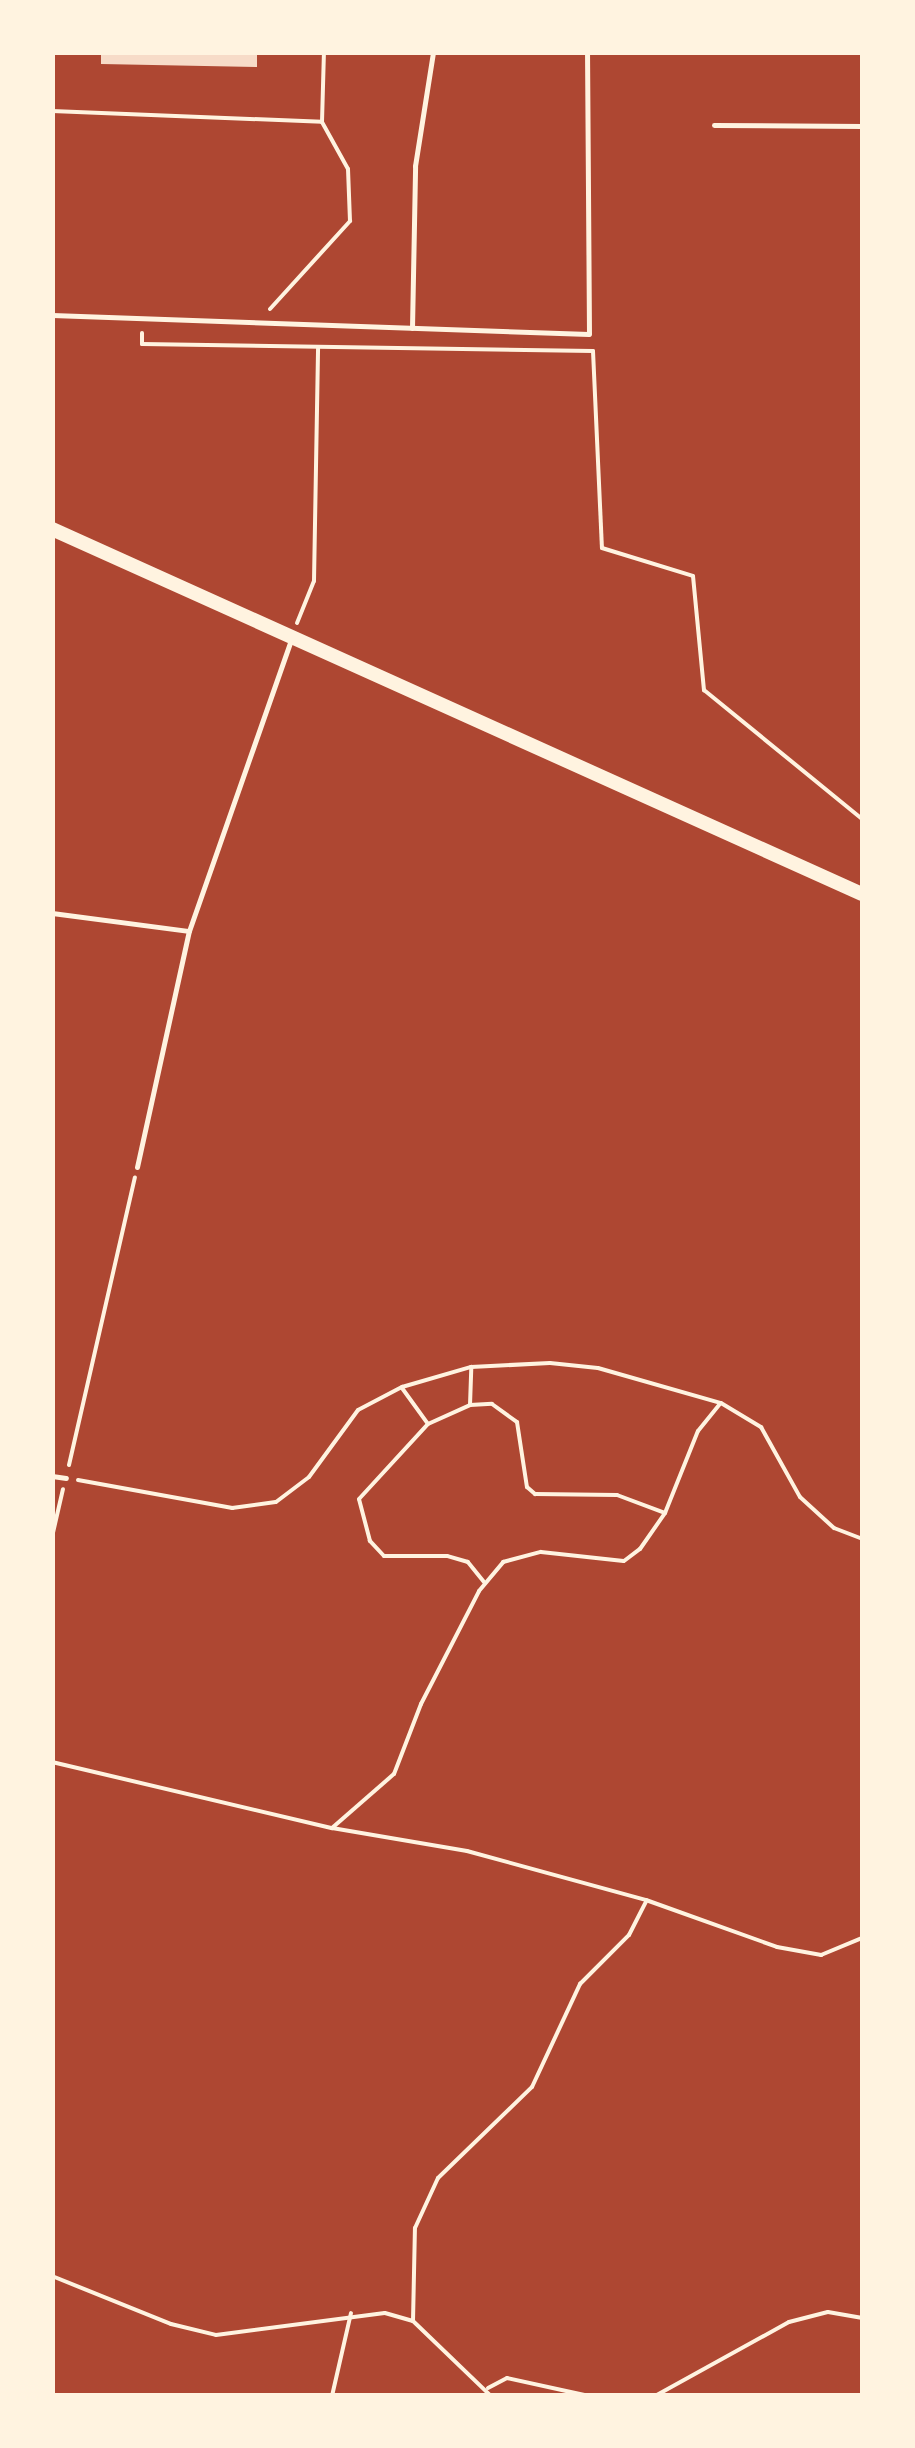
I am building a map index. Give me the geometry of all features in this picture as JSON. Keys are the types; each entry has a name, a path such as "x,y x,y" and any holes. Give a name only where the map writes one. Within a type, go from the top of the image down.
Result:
{"street":[{"path":"52,529 862,894"}],"lane":[{"path":"412,328 416,166 432,52"},
{"path":"52,314 589,334 587,52"},
{"path":"714,125 862,126"},
{"path":"138,1168 189,931 292,637"},
{"path":"52,913 189,931"},
{"path":"52,1476 66,1478"}],"path":[{"path":"236,346 350,221 348,169 322,122 324,52"},
{"path":"52,111 322,122"},
{"path":"143,318 142,344 593,351 602,548 693,576 704,690 862,819"},
{"path":"292,637 314,581 318,347"},
{"path":"52,1537 138,1168"},
{"path":"66,1478 232,1508 276,1502 309,1477 358,1410 402,1387 471,1368 598,1368 722,1403 762,1427 800,1497 834,1528 862,1539"},
{"path":"470,1406 471,1368"},
{"path":"402,1387 428,1424"},
{"path":"332,1828 394,1774 421,1704 486,1584 515,1554 624,1561 640,1550 666,1514 679,1466 722,1403"},
{"path":"486,1584 468,1562 448,1556 384,1556 370,1540 359,1498 428,1424 470,1406 492,1404 517,1422 524,1476 535,1494 617,1494 666,1514"},
{"path":"52,1762 332,1828 468,1852 646,1900 777,1946 821,1955 862,1938"},
{"path":"413,2322 416,2228 438,2178 532,2088 580,1984 628,1935 646,1900"},
{"path":"52,2276 171,2324 216,2335 258,2334 351,2314 413,2322 491,2396"},
{"path":"655,2396 789,2322 828,2312 862,2318"},
{"path":"332,2396 351,2314"},
{"path":"486,2388 507,2378 589,2396"}],"shaded area":[{"path":"52,53 862,53 862,2395 53,2395"}],"building":[{"path":"101,52 257,52 257,67 101,64"}]}
